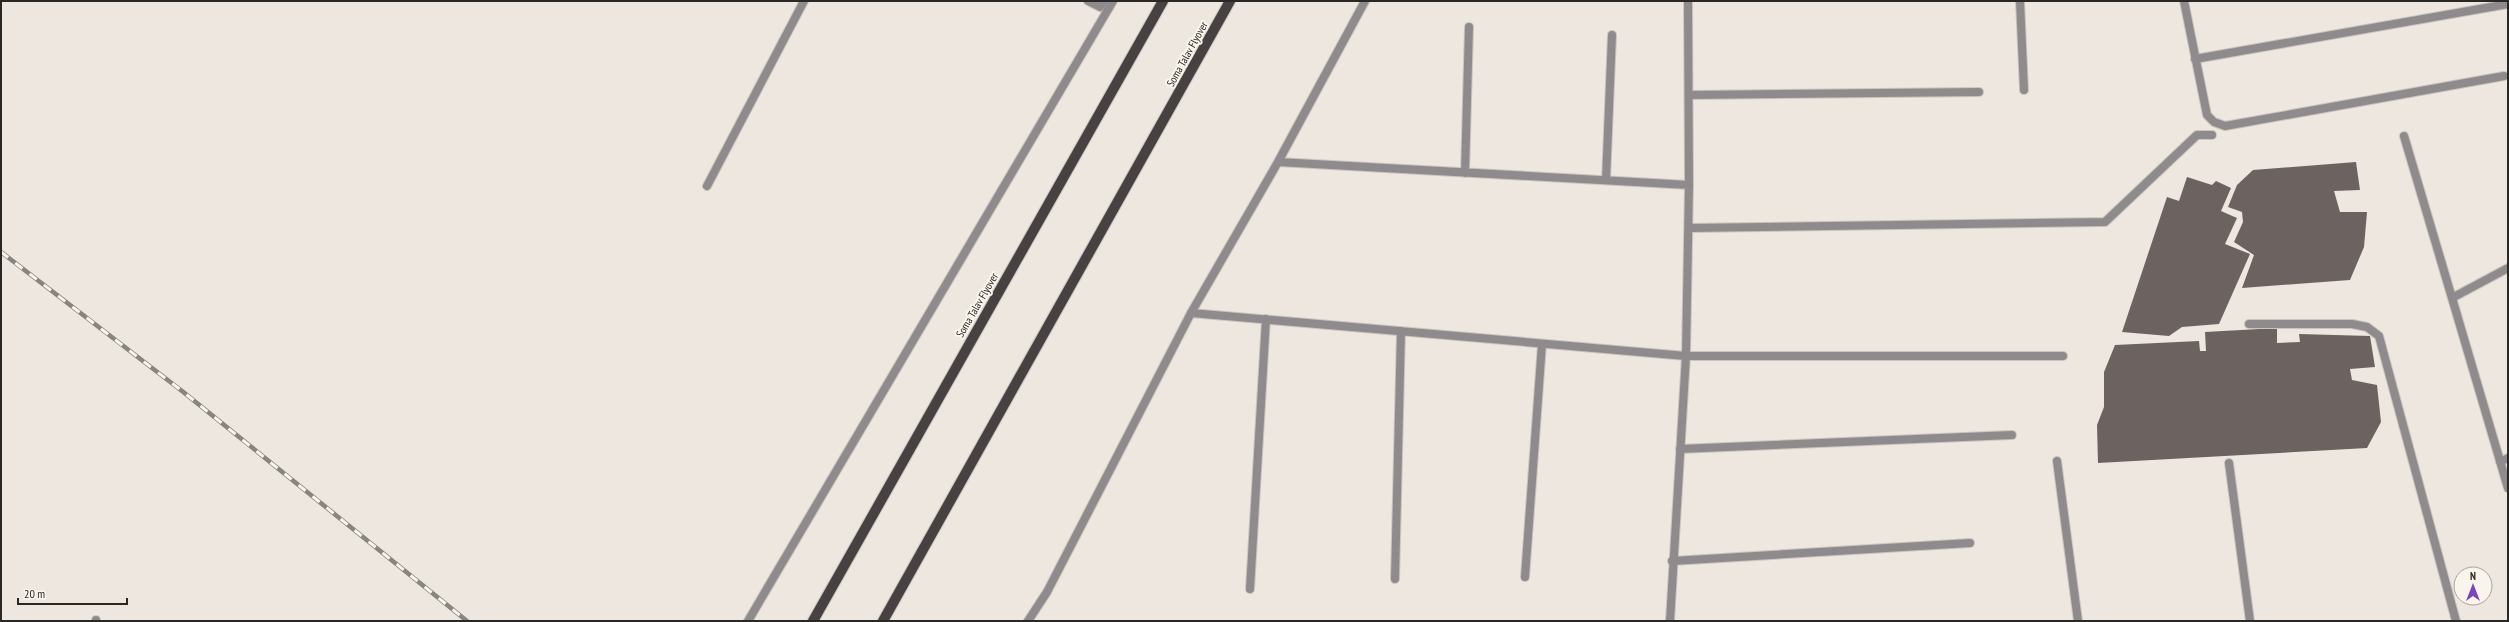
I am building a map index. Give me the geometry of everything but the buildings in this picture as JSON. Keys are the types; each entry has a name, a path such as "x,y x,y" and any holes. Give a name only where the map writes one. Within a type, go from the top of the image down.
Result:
{"main road":[{"name":"Soma Talav Flyover","path":"812,621 1163,1"},
{"name":"Soma Talav Flyover","path":"883,621 1230,1"}],"street":[{"path":"707,186 804,1"},
{"path":"1088,1 1100,7 1104,1"},
{"path":"748,621 1113,1"},
{"path":"1028,621 1047,592 1191,313 1278,162 1365,1"},
{"path":"1670,621 1672,561 1686,356 1689,228 1688,1"},
{"path":"2020,1 2024,90"},
{"path":"2184,1 2207,115 2214,122 2225,126 2504,76"},
{"path":"2195,59 2508,4"},
{"path":"1465,173 1469,27"},
{"path":"1606,180 1612,35"},
{"path":"1689,95 1979,92"},
{"path":"1689,228 2105,222 2196,135 2212,135"},
{"path":"2404,136 2452,298 2504,460 2508,488"},
{"path":"1278,162 1689,185"},
{"path":"2452,298 2508,268"},
{"path":"1191,313 1686,356 2064,356"},
{"path":"1250,589 1266,319"},
{"path":"2249,324 2352,324 2367,327 2379,336 2456,621"},
{"path":"1395,579 1401,331"},
{"path":"1525,577 1542,344"},
{"path":"1680,449 2012,435"},
{"path":"2057,461 2078,621"},
{"path":"2229,463 2250,621"},
{"path":"1672,561 1970,543"}],"railway":[{"path":"1,252 182,391 467,621"}]}
